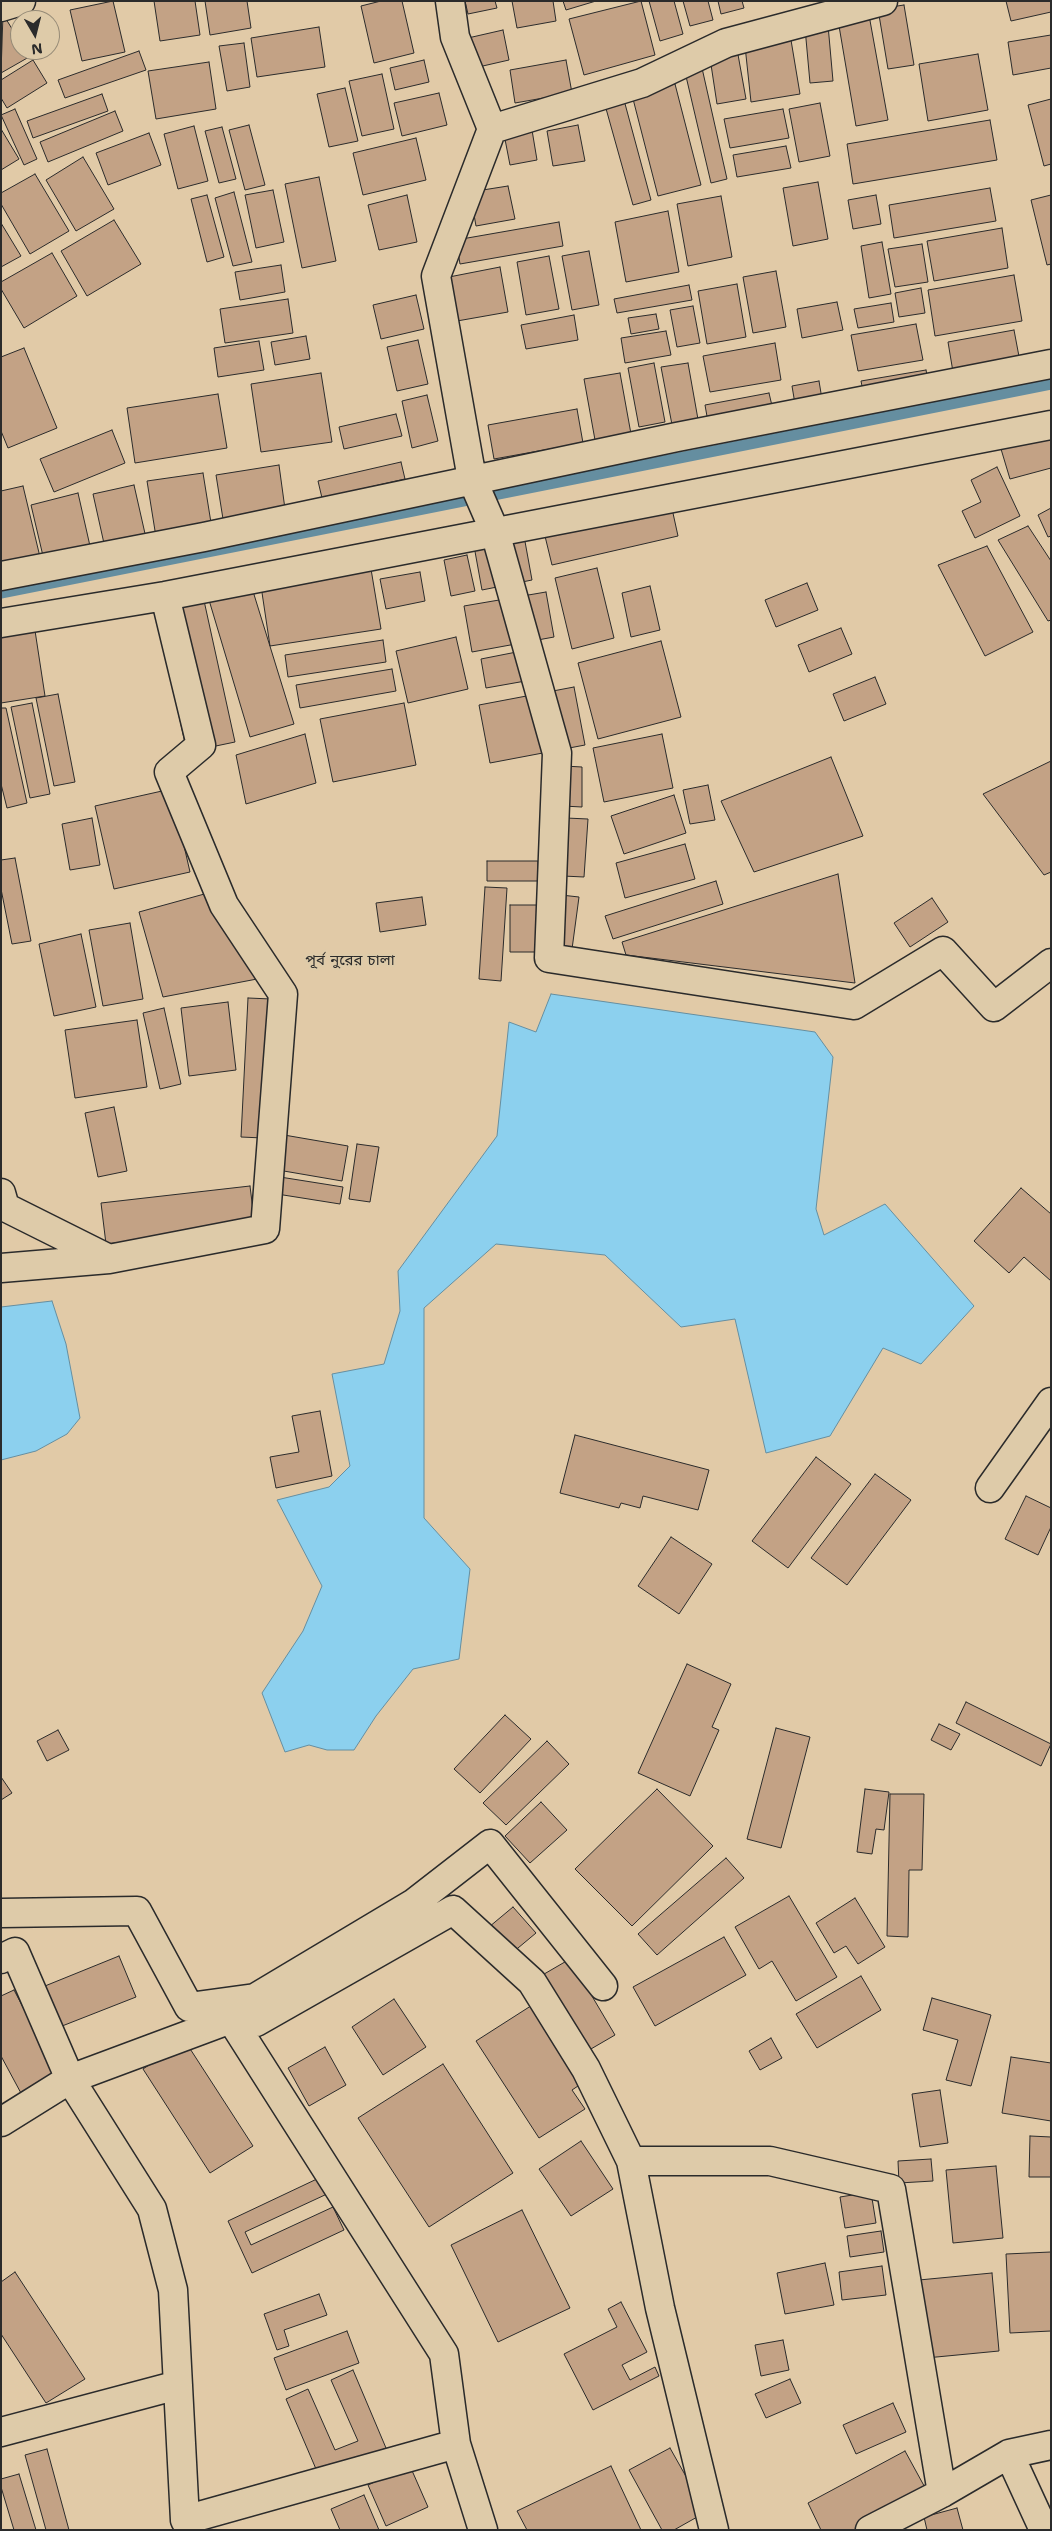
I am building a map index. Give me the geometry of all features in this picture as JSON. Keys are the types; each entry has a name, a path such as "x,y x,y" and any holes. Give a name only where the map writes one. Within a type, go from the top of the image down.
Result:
{"street":[{"path":"1,7 21,1"},
{"path":"450,1 455,38 492,128 436,276 472,479 495,532 557,753 549,958 854,1005 943,951 994,1007 1051,963"},
{"path":"492,128 642,83 726,43 883,1"},
{"path":"1,576 204,537 472,479 1051,364"},
{"path":"1,623 165,596 1051,425"},
{"path":"1,1268 109,1258 265,1229 283,994 224,905 169,772 201,745 165,596"},
{"path":"1,1193 5,1207 109,1258"},
{"path":"990,1488 1051,1402"},
{"path":"1,1913 137,1911 189,2006 255,1998 414,1903 490,1844 603,1986"},
{"path":"1,2122 70,2080 231,2019 256,2022 452,1910 532,1982 586,2069 631,2161 660,2308 714,2530"},
{"path":"1,1928 8,1955 70,2080 97,2126 152,2209 173,2290 188,2525 456,2444"},
{"path":"231,2019 444,2354 456,2444 483,2530"},
{"path":"631,2161 770,2161 890,2190 942,2493"},
{"path":"1,2432 178,2385"},
{"path":"870,2530 942,2493 1009,2454 1051,2445"},
{"path":"1009,2454 1044,2530"}],"water":[{"path":"551,994 815,1032 833,1057 816,1209 824,1235 885,1204 974,1306 921,1364 883,1348 830,1436 766,1453 735,1319 681,1327 605,1255 496,1244 424,1308 424,1518 470,1569 459,1659 413,1669 376,1716 354,1750 327,1750 309,1745 285,1752 262,1693 303,1631 322,1586 277,1500 329,1487 350,1466 332,1374 384,1364 400,1311 398,1271 497,1136 509,1022 536,1032"},
{"path":"52,1301 66,1344 80,1418 67,1434 36,1451 1,1460 1,1307"}],"building":[{"path":"113,1 125,52 82,61 70,10"},
{"path":"154,1 195,1 200,35 160,41"},
{"path":"205,1 247,1 251,28 210,35"},
{"path":"381,1 402,1 414,53 374,63 361,6"},
{"path":"465,1 495,1 497,8 468,14"},
{"path":"512,1 553,1 556,21 517,28"},
{"path":"563,1 596,1 566,10"},
{"path":"641,1 655,55 584,75 569,19"},
{"path":"649,1 674,1 683,34 660,41"},
{"path":"683,1 708,1 713,20 690,26"},
{"path":"718,1 742,1 744,8 721,14"},
{"path":"1006,1 1051,1 1051,12 1011,21"},
{"path":"904,5 914,65 888,69 878,9"},
{"path":"3,14 10,26 10,60 24,60 1,73"},
{"path":"869,15 888,120 856,126 838,20"},
{"path":"828,25 833,81 810,83 805,28"},
{"path":"319,27 325,67 257,77 251,38"},
{"path":"503,30 509,60 474,68 468,38"},
{"path":"790,34 800,94 751,102 745,46"},
{"path":"1051,35 1051,68 1013,75 1008,42"},
{"path":"244,43 250,87 227,91 219,46"},
{"path":"737,49 746,99 717,104 710,58"},
{"path":"139,51 146,70 65,98 58,80"},
{"path":"978,54 988,110 928,121 919,64"},
{"path":"33,60 47,83 7,108 1,98 1,80"},
{"path":"424,60 429,82 395,90 390,68"},
{"path":"566,60 572,93 515,103 510,70"},
{"path":"209,62 216,109 156,119 148,71"},
{"path":"702,68 727,179 711,183 685,72"},
{"path":"382,74 394,129 362,136 349,81"},
{"path":"675,84 701,185 658,196 632,95"},
{"path":"345,88 358,141 329,147 317,94"},
{"path":"439,93 447,125 402,136 394,103"},
{"path":"102,94 108,111 33,138 27,121"},
{"path":"1051,99 1051,164 1044,166 1028,105"},
{"path":"624,100 651,200 633,205 605,105"},
{"path":"820,103 830,156 799,162 789,109"},
{"path":"15,109 37,159 24,165 1,115"},
{"path":"783,109 789,138 730,148 724,119"},
{"path":"115,111 123,131 48,162 40,142"},
{"path":"990,120 997,160 853,184 847,144"},
{"path":"531,124 537,160 510,165 503,129"},
{"path":"249,125 265,185 245,190 229,130"},
{"path":"578,125 585,161 553,166 547,131"},
{"path":"194,126 208,181 178,189 164,134"},
{"path":"222,127 236,179 219,183 205,131"},
{"path":"1,129 19,159 1,170"},
{"path":"149,133 161,165 108,185 96,153"},
{"path":"416,138 426,180 363,195 353,153"},
{"path":"786,146 791,168 737,177 733,155"},
{"path":"83,157 114,209 76,231 46,180"},
{"path":"35,174 69,231 30,254 1,204 1,193"},
{"path":"319,177 336,261 302,268 285,184"},
{"path":"818,182 828,239 793,246 783,188"},
{"path":"508,186 515,219 476,226 470,192"},
{"path":"990,188 996,221 894,238 889,205"},
{"path":"273,190 284,242 256,248 245,195"},
{"path":"234,192 252,262 233,266 215,198"},
{"path":"207,195 224,257 207,262 191,199"},
{"path":"407,195 417,242 379,250 368,205"},
{"path":"876,195 881,224 853,229 848,200"},
{"path":"1051,195 1051,264 1047,265 1031,200"},
{"path":"721,196 732,257 688,266 677,204"},
{"path":"668,211 679,272 626,282 615,222"},
{"path":"114,220 141,264 87,296 61,251"},
{"path":"559,222 563,246 460,264 456,240"},
{"path":"1,223 21,256 1,267"},
{"path":"1002,228 1008,268 934,281 927,241"},
{"path":"882,242 891,294 869,298 861,246"},
{"path":"922,244 928,282 895,287 888,249"},
{"path":"589,251 599,305 572,310 562,256"},
{"path":"52,253 77,296 24,328 1,289 1,282"},
{"path":"549,256 559,309 526,315 517,262"},
{"path":"281,265 285,292 240,300 235,272"},
{"path":"500,267 508,312 457,321 449,277"},
{"path":"776,271 786,327 753,333 743,277"},
{"path":"1014,275 1022,321 935,336 928,290"},
{"path":"737,284 746,337 707,344 698,291"},
{"path":"689,285 692,300 617,313 614,299"},
{"path":"921,288 925,313 899,317 895,293"},
{"path":"416,295 424,329 381,339 373,305"},
{"path":"288,299 293,333 225,343 220,309"},
{"path":"837,302 843,330 802,338 797,309"},
{"path":"891,303 894,322 858,328 854,309"},
{"path":"693,306 700,343 677,347 670,310"},
{"path":"656,314 659,329 631,334 628,318"},
{"path":"574,315 578,340 526,349 521,325"},
{"path":"916,324 923,360 858,371 851,335"},
{"path":"1014,330 1021,367 954,378 948,342"},
{"path":"666,331 671,355 625,363 621,338"},
{"path":"306,336 310,359 275,365 271,342"},
{"path":"418,340 428,384 397,391 387,347"},
{"path":"259,341 264,370 218,377 214,348"},
{"path":"775,343 781,380 710,392 703,356"},
{"path":"24,348 57,428 8,448 1,431 1,357"},
{"path":"654,363 665,422 639,427 628,368"},
{"path":"688,363 699,425 673,430 661,367"},
{"path":"926,370 929,385 864,396 861,381"},
{"path":"321,373 332,442 261,452 251,384"},
{"path":"620,373 631,434 595,440 584,379"},
{"path":"819,381 822,399 795,404 792,386"},
{"path":"769,393 773,410 708,422 705,405"},
{"path":"218,394 227,448 135,463 127,408"},
{"path":"427,395 438,441 412,448 402,401"},
{"path":"577,409 583,443 494,459 488,425"},
{"path":"396,414 402,436 344,449 339,427"},
{"path":"112,430 125,463 54,492 40,459"},
{"path":"1051,435 1051,468 1010,479 1001,449"},
{"path":"401,462 405,479 322,498 318,481"},
{"path":"279,465 285,509 223,519 216,475"},
{"path":"997,467 1020,516 975,538 962,511 981,502 971,480"},
{"path":"203,473 212,529 156,537 147,481"},
{"path":"134,485 146,538 105,548 93,494"},
{"path":"23,486 40,557 1,566 1,491"},
{"path":"78,493 90,546 43,556 31,505"},
{"path":"671,504 678,536 552,565 544,532"},
{"path":"1051,508 1051,536 1048,537 1038,515"},
{"path":"1028,526 1051,561 1051,620 1048,621 998,540"},
{"path":"524,536 532,580 482,590 474,546"},
{"path":"987,546 1033,632 985,656 938,565"},
{"path":"467,555 475,591 451,596 444,560"},
{"path":"597,568 614,638 572,649 555,578"},
{"path":"371,569 381,629 270,646 261,586"},
{"path":"420,572 425,601 386,609 380,579"},
{"path":"807,583 818,610 776,627 765,600"},
{"path":"650,586 660,630 631,637 622,593"},
{"path":"252,588 294,724 250,737 209,600"},
{"path":"546,592 554,637 472,652 464,606"},
{"path":"203,596 235,742 187,752 155,607"},
{"path":"34,624 45,696 1,703 1,629"},
{"path":"841,628 852,654 809,672 798,645"},
{"path":"456,637 468,689 408,703 396,651"},
{"path":"383,640 386,662 288,677 285,655"},
{"path":"661,641 681,717 598,739 578,663"},
{"path":"542,647 548,677 486,688 481,659"},
{"path":"392,669 396,691 300,708 296,685"},
{"path":"875,677 886,704 844,721 833,694"},
{"path":"574,687 585,745 490,763 479,705"},
{"path":"58,694 75,782 54,786 36,698"},
{"path":"32,703 50,794 30,798 11,707"},
{"path":"404,703 416,765 333,782 320,719"},
{"path":"1,708 6,708 27,803 7,808 1,784"},
{"path":"305,734 316,783 246,804 236,755"},
{"path":"662,734 673,788 604,802 593,748"},
{"path":"831,757 863,836 754,872 721,801"},
{"path":"1051,761 1051,872 1044,875 983,794"},
{"path":"564,766 582,767 582,807 563,806"},
{"path":"708,785 715,820 690,824 683,790"},
{"path":"171,789 190,872 114,889 95,806"},
{"path":"674,795 686,833 624,854 611,816"},
{"path":"92,818 100,865 70,870 62,824"},
{"path":"566,818 588,819 584,877 563,876"},
{"path":"685,844 695,879 625,898 616,863"},
{"path":"15,858 31,941 12,944 1,889 1,860"},
{"path":"487,861 538,861 538,881 487,881"},
{"path":"838,874 855,983 626,955 622,942"},
{"path":"716,881 723,904 613,939 605,916"},
{"path":"485,887 507,888 501,981 479,979"},
{"path":"208,893 257,979 163,997 139,912"},
{"path":"561,895 579,897 570,964 553,962"},
{"path":"422,897 426,925 380,932 376,903"},
{"path":"932,898 948,922 910,947 894,923"},
{"path":"510,905 538,905 538,952 510,952"},
{"path":"130,923 143,999 103,1006 89,930"},
{"path":"81,934 96,1007 54,1016 39,944"},
{"path":"248,998 271,999 263,1138 241,1137"},
{"path":"228,1002 236,1070 189,1076 181,1008"},
{"path":"164,1008 181,1084 160,1089 143,1013"},
{"path":"137,1020 147,1087 75,1098 65,1030"},
{"path":"114,1107 127,1171 98,1177 85,1113"},
{"path":"284,1135 348,1146 342,1181 278,1170"},
{"path":"357,1144 379,1147 370,1202 349,1199"},
{"path":"280,1177 343,1187 340,1204 277,1194"},
{"path":"250,1186 255,1226 106,1244 101,1203"},
{"path":"1021,1188 1051,1214 1051,1281 1024,1257 1009,1273 974,1241"},
{"path":"320,1411 332,1476 276,1488 270,1457 299,1452 292,1416"},
{"path":"575,1435 709,1470 698,1510 643,1496 640,1508 621,1503 619,1508 560,1493"},
{"path":"816,1457 851,1484 788,1568 752,1541"},
{"path":"875,1474 911,1500 847,1585 811,1558"},
{"path":"1026,1496 1051,1508 1051,1527 1038,1555 1005,1539"},
{"path":"671,1537 712,1564 679,1614 638,1586"},
{"path":"687,1664 731,1684 712,1727 719,1730 690,1796 638,1773"},
{"path":"966,1702 1051,1744 1041,1766 956,1723"},
{"path":"505,1715 531,1739 480,1793 454,1769"},
{"path":"939,1724 960,1734 951,1750 931,1740"},
{"path":"776,1728 810,1737 781,1848 747,1839"},
{"path":"58,1730 69,1750 47,1761 37,1741"},
{"path":"547,1741 569,1764 506,1825 483,1803"},
{"path":"1,1777 12,1793 1,1800"},
{"path":"657,1789 713,1846 632,1926 575,1869"},
{"path":"865,1789 889,1792 884,1830 876,1829 872,1854 857,1852"},
{"path":"890,1794 924,1794 922,1870 909,1870 908,1937 887,1936"},
{"path":"541,1802 567,1830 530,1863 505,1836"},
{"path":"726,1858 744,1878 657,1955 638,1934"},
{"path":"789,1896 837,1977 796,2001 772,1961 759,1969 735,1927"},
{"path":"855,1898 885,1947 858,1964 846,1946 834,1953 816,1923"},
{"path":"513,1907 536,1933 512,1953 489,1927"},
{"path":"724,1937 746,1975 655,2026 633,1987"},
{"path":"119,1956 136,1997 57,2028 40,1988"},
{"path":"570,1959 615,2035 584,2053 539,1977"},
{"path":"861,1976 881,2010 817,2048 796,2014"},
{"path":"14,1990 59,2076 22,2095 1,2056 1,1996"},
{"path":"932,1998 991,2015 971,2086 946,2080 958,2040 923,2030"},
{"path":"394,1999 426,2047 383,2075 352,2027"},
{"path":"537,2002 587,2080 572,2090 585,2109 539,2138 476,2041"},
{"path":"771,2038 782,2058 760,2070 749,2051"},
{"path":"185,2041 253,2146 210,2173 143,2069"},
{"path":"325,2047 346,2085 309,2106 288,2068"},
{"path":"1011,2057 1051,2063 1051,2121 1002,2113"},
{"path":"443,2064 513,2173 429,2227 358,2118"},
{"path":"940,2090 948,2143 920,2147 912,2094"},
{"path":"1030,2136 1051,2137 1051,2177 1029,2177"},
{"path":"581,2141 613,2189 571,2216 539,2169"},
{"path":"931,2159 933,2181 899,2183 898,2161"},
{"path":"996,2166 1003,2238 953,2243 946,2170"},
{"path":"319,2178 327,2194 245,2232 251,2245 333,2207 344,2230 252,2273 228,2221"},
{"path":"871,2192 876,2223 845,2228 840,2197"},
{"path":"522,2210 570,2308 498,2342 451,2245"},
{"path":"881,2231 884,2252 850,2257 847,2236"},
{"path":"1051,2252 1051,2331 1010,2333 1006,2254"},
{"path":"825,2263 834,2305 785,2314 777,2273"},
{"path":"882,2266 886,2295 842,2300 839,2272"},
{"path":"15,2272 85,2379 46,2403 1,2334 1,2282"},
{"path":"992,2273 999,2351 926,2358 919,2280"},
{"path":"319,2294 327,2315 284,2330 289,2346 277,2350 264,2314"},
{"path":"621,2302 647,2352 622,2365 630,2380 655,2367 659,2376 593,2410 564,2354 617,2327 608,2309"},
{"path":"347,2331 359,2363 286,2390 274,2358"},
{"path":"783,2340 789,2370 761,2376 755,2345"},
{"path":"353,2370 386,2448 319,2476 286,2399 308,2389 335,2450 358,2441 331,2380"},
{"path":"790,2379 801,2403 766,2418 755,2394"},
{"path":"893,2403 906,2432 856,2454 843,2425"},
{"path":"670,2448 706,2512 674,2530 662,2530 629,2470"},
{"path":"47,2449 69,2530 46,2530 25,2455"},
{"path":"905,2451 928,2493 858,2530 821,2530 808,2503"},
{"path":"410,2466 428,2507 386,2526 368,2485"},
{"path":"611,2466 641,2530 527,2530 517,2511"},
{"path":"19,2474 36,2530 14,2530 1,2487 1,2479"},
{"path":"364,2495 379,2530 340,2530 331,2509"},
{"path":"957,2508 963,2530 927,2530 924,2517"}],"waterway":[{"path":"1,593 1051,384"}],"district":[{"name":"পূর্ব নুরের চালা","path":"350,961"}]}
